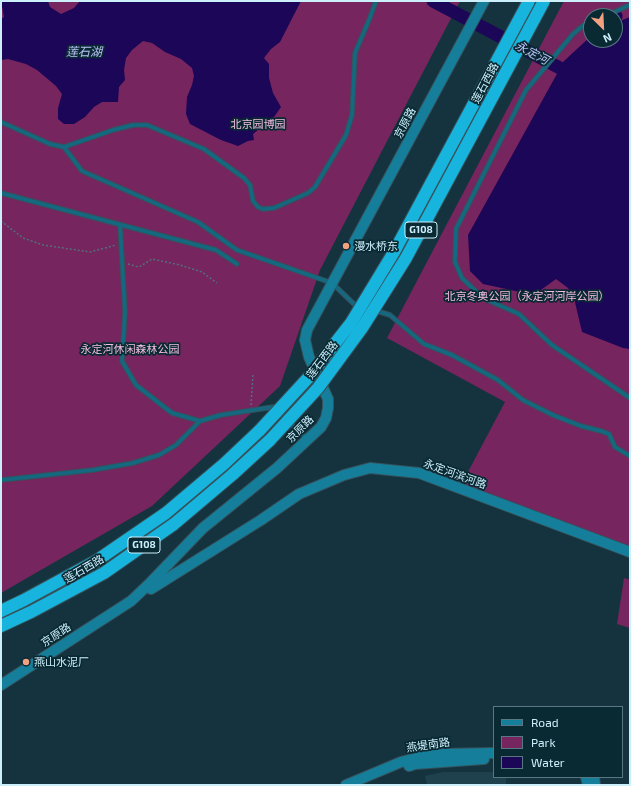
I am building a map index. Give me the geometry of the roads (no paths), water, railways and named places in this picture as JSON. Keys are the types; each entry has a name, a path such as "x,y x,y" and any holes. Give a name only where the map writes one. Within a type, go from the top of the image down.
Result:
{"highway":[{"name":"莲石西路","path":"1,611 96,561 166,513 224,464 260,430 308,378 351,323 394,252 529,1"},
{"name":"莲石西路","path":"1,626 31,612 111,569 174,524 232,475 270,440 318,388 362,328 406,258 544,1"}],"main road":[{"name":"京原路","path":"1,685 131,601 203,528 277,468 321,427 326,418 328,399 309,357 305,340 307,330 484,1"},
{"name":"永定河滨河路","path":"131,601 261,520 299,494 344,475 370,468 419,473 630,552"},
{"name":"燕堤南路","path":"346,785 401,762 420,757 443,754 493,753"},
{"name":"燕堤南路","path":"363,785 401,768 415,764 493,759"}],"lane":[{"path":"1,122 50,144 64,147 113,130 133,125 146,125 204,149 244,178 250,185 253,201 258,208 274,208 308,193 314,187 346,135 352,115 354,53 376,1"},
{"path":"583,27 574,34 526,90 456,229 455,262 462,278 483,298 519,314 552,345 630,398"},
{"path":"64,147 82,171 198,222 236,250 332,283 354,304 390,315 424,344 452,355 498,380 523,400 553,415 581,426 609,434 615,447 630,456"},
{"path":"1,193 216,250 236,264"},
{"path":"120,225 124,312 122,361 136,384 172,413 200,421"},
{"path":"1,480 93,470 133,463 159,455 176,445 200,421 221,415 273,407 308,440"}],"water":[{"name":"莲石湖","path":"1,1 48,1 50,7 61,14 74,8 80,1 301,1 280,42 271,49 264,58 269,64 269,78 273,93 281,107 274,117 253,134 254,140 238,146 221,140 190,124 186,114 187,97 194,76 192,68 181,59 165,52 152,43 143,41 132,50 126,58 124,70 125,80 119,87 118,102 102,102 94,107 85,117 74,124 64,124 58,119 58,108 62,94 56,86 37,70 26,64 8,59 1,60 1,19 4,17"},
{"path":"630,17 630,349 623,348 582,332 574,298 568,288 556,279 534,295 483,284 470,271 468,235 564,61 583,43 583,48 623,48 623,20"}],"waterway":[{"name":"永定河","path":"433,1 575,76"}],"place":[{"name":"漫水桥东","path":"346,246"},
{"name":"燕山水泥厂","path":"26,662"}],"park label":[{"name":"北京园博园","path":"258,124"},
{"name":"北京冬奥公园（永定河河岸公园）","path":"527,296"},
{"name":"永定河休闲森林公园","path":"130,349"}]}
